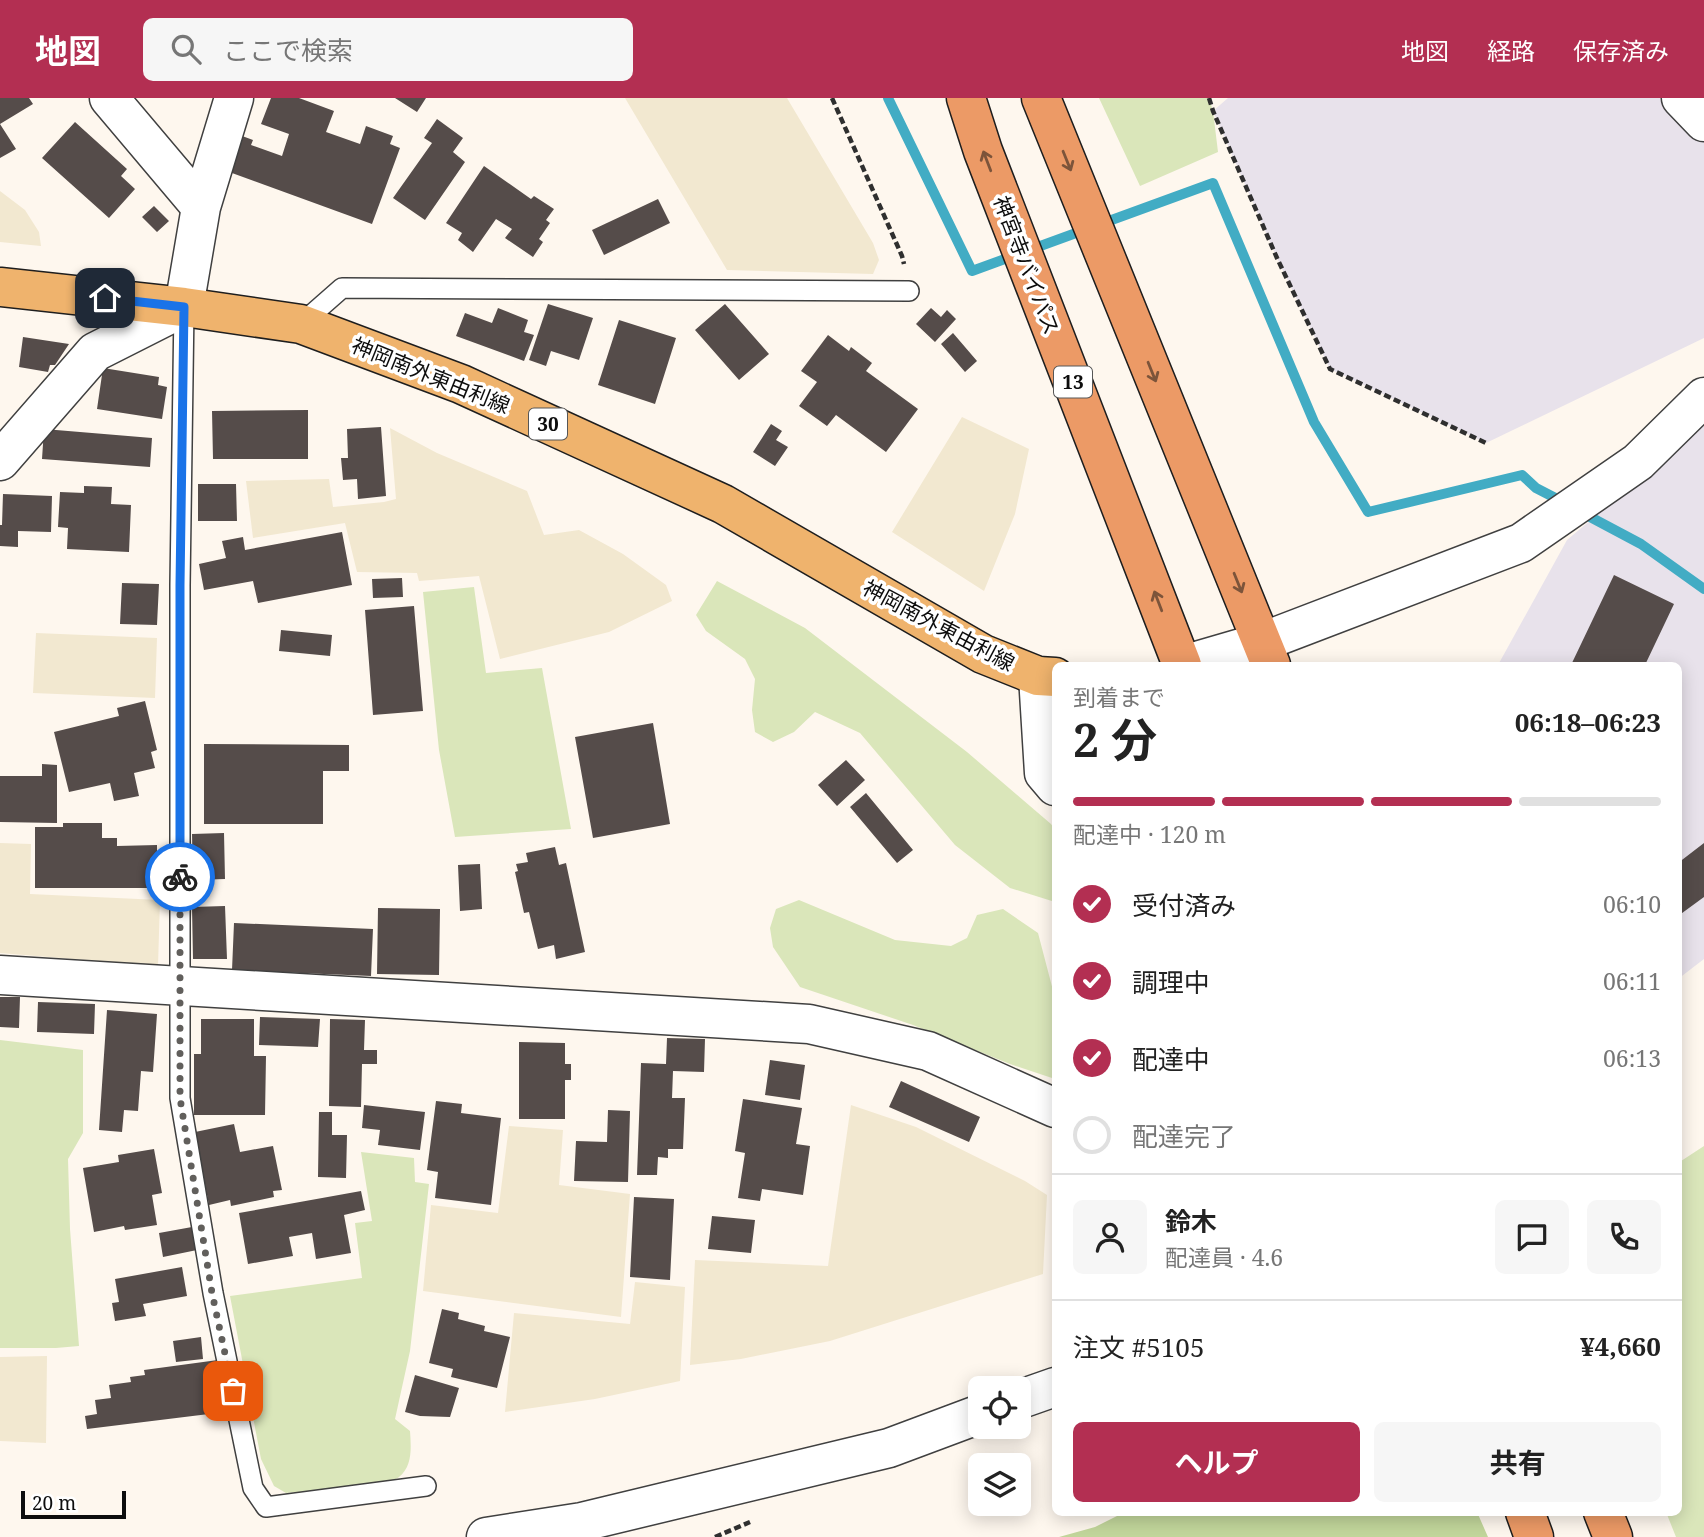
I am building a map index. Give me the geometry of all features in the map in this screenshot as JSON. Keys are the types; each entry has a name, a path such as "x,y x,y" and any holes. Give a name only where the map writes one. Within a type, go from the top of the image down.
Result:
{"highway":[{"name":"神宮寺バイパス","path":"966,98 983,151 1182,662"},
{"path":"1041,98 1266,654"},
{"path":"1526,1516 1534,1537"},
{"path":"1605,1516 1613,1537"}],"main road":[{"name":"神岡南外東由利線","path":"0,286 184,307 301,324 461,384 723,505 983,653 1047,677"}],"street":[{"path":"109,98 201,207"},
{"path":"0,461 95,352 184,307 201,207 234,98"},
{"path":"1681,98 1704,122"},
{"path":"1206,662 1266,654 1521,543 1638,462 1704,397"},
{"path":"1047,677 1044,773 1052,782"},
{"path":"0,975 809,1024 928,1051 1052,1107"},
{"path":"1031,1395 1052,1388"},
{"path":"486,1537 582,1522 889,1448 968,1418"}],"lane":[{"path":"301,324 342,289 909,291"},
{"path":"184,307 180,585 180,1098 212,1293 253,1488 266,1507 426,1486"}],"path":[{"path":"832,98 902,256 909,291"},
{"path":"1209,98 1277,258 1330,369 1486,443"}],"shaded area":[{"path":"625,98 787,98 873,243 879,260 873,274 727,270"},
{"path":"1228,98 1704,98 1704,338 1486,443 1330,369 1277,258 1213,111"},
{"path":"0,191 25,210 39,232 41,246 0,242"},
{"path":"962,417 1029,449 1015,514 984,591 892,532"},
{"path":"1704,425 1704,959 1682,976 1682,662 1500,662 1567,540"},
{"path":"390,428 437,453 527,491 544,535 579,530 623,554 666,585 672,601 609,632 500,659 479,576 419,581 417,573 357,572 345,523 253,538 246,481 329,479 333,507 396,499"},
{"path":"36,633 157,638 155,698 33,693"},
{"path":"0,843 31,844 30,894 160,900 158,966 0,953"},
{"path":"851,1105 916,1127 1025,1181 1047,1195 1043,1274 830,1341 741,1359 690,1365 695,1260 828,1266"},
{"path":"509,1126 563,1130 559,1185 630,1194 621,1317 423,1291 431,1205 498,1213"},
{"path":"635,1282 685,1287 680,1381 595,1399 505,1412 514,1313 630,1324"},
{"path":"47,1356 46,1443 0,1441 0,1357"}],"green space":[{"path":"1099,98 1209,98 1218,152 1140,186"},
{"path":"717,581 805,628 967,752 1052,826 1052,901 1010,888 955,845 860,733 815,712 794,732 773,742 755,732 752,710 755,679 745,659 706,631 696,615"},
{"path":"474,587 486,673 542,668 571,829 455,837 439,750 423,592"},
{"path":"799,900 895,940 951,946 967,938 977,915 1003,909 1038,933 1052,987 1052,1078 913,1025 800,987 773,947 770,928 776,909"},
{"path":"0,1040 83,1050 83,1133 68,1159 70,1229 79,1346 0,1348"},
{"path":"1704,1146 1704,1537 1676,1537 1668,1516 1682,1516 1682,1160"},
{"path":"361,1152 414,1158 415,1182 429,1184 410,1351 395,1419 410,1431 409,1462 404,1473 392,1480 363,1486 286,1493 274,1486 261,1459 230,1296 362,1278 355,1223 372,1221"},
{"path":"1117,1516 1479,1516 1488,1537 1059,1537 1095,1527"}],"building":[{"path":"0,98 29,98 33,104 0,124"},
{"path":"271,98 299,98 334,111 326,132 360,144 366,126 393,136 390,144 400,148 372,224 221,169 234,133 253,140 251,145 282,156 289,134 261,124"},
{"path":"395,98 426,98 417,112"},
{"path":"437,119 463,138 453,152 465,162 425,220 393,198 432,143 424,138"},
{"path":"75,122 127,169 121,176 135,189 109,218 42,158"},
{"path":"0,124 16,149 0,158"},
{"path":"484,166 531,199 534,196 554,209 546,220 550,223 539,239 543,242 533,257 505,238 512,229 496,219 473,252 458,240 462,233 446,223"},
{"path":"658,199 670,223 604,255 592,230"},
{"path":"154,206 169,221 157,232 142,217"},
{"path":"548,304 593,318 579,360 551,351 546,366 529,360"},
{"path":"725,304 769,354 739,380 695,330"},
{"path":"498,308 528,320 524,332 534,335 524,361 456,336 465,313 492,323"},
{"path":"931,308 941,317 947,310 956,319 935,342 916,324"},
{"path":"619,320 676,338 655,404 598,385"},
{"path":"953,333 977,361 965,372 941,344"},
{"path":"828,335 849,351 851,347 872,363 866,371 918,409 886,452 836,415 827,426 799,406 817,382 801,371"},
{"path":"23,337 69,344 55,365 50,365 48,372 19,367"},
{"path":"103,368 159,377 158,385 167,387 162,419 97,409"},
{"path":"308,410 308,459 213,459 212,411"},
{"path":"771,424 782,431 776,440 788,447 775,466 753,452"},
{"path":"381,427 386,496 358,499 357,479 343,480 341,458 348,458 347,429"},
{"path":"44,429 152,438 150,467 42,459"},
{"path":"198,484 236,484 237,521 198,521"},
{"path":"84,486 112,487 111,504 131,505 129,552 67,549 68,528 58,527 60,492 84,493"},
{"path":"3,494 52,496 51,532 18,531 18,547 0,546"},
{"path":"342,532 352,585 258,603 253,581 204,590 199,564 226,558 222,541 243,537 245,550"},
{"path":"1614,575 1674,604 1646,662 1572,662"},
{"path":"402,578 403,597 373,598 372,579"},
{"path":"122,583 159,584 157,625 120,624"},
{"path":"414,606 423,711 373,715 365,610"},
{"path":"281,630 332,635 330,656 279,651"},
{"path":"145,701 157,750 151,752 155,768 134,773 139,796 114,801 110,783 69,792 54,732 119,716 117,708"},
{"path":"653,723 670,824 593,838 575,737"},
{"path":"204,744 349,745 349,771 323,771 323,824 204,824"},
{"path":"846,760 865,780 837,806 818,785"},
{"path":"42,764 57,765 57,823 0,822 0,776 42,776"},
{"path":"866,793 913,850 897,863 850,807"},
{"path":"63,823 102,823 102,838 117,838 117,846 157,845 157,888 35,888 35,827 63,827"},
{"path":"224,833 225,879 193,880 192,834"},
{"path":"1704,843 1704,897 1682,913 1682,860"},
{"path":"555,847 559,865 566,863 585,952 556,959 554,945 538,949 529,912 524,913 515,872 518,871 516,864 528,862 526,853"},
{"path":"480,864 482,909 460,911 458,865"},
{"path":"225,906 227,959 193,959 192,907"},
{"path":"378,908 440,909 439,975 377,974"},
{"path":"234,923 373,929 371,976 232,970"},
{"path":"0,997 20,997 19,1028 0,1027"},
{"path":"38,1002 95,1004 94,1034 37,1032"},
{"path":"107,1010 157,1014 153,1072 141,1071 138,1111 124,1110 122,1132 99,1130"},
{"path":"260,1017 320,1019 318,1047 259,1045"},
{"path":"201,1019 254,1019 254,1056 266,1056 265,1115 194,1115 194,1054 201,1054"},
{"path":"330,1019 365,1020 364,1050 377,1050 377,1064 362,1064 361,1107 329,1106"},
{"path":"667,1038 705,1039 704,1072 673,1071 672,1098 685,1098 683,1149 668,1149 668,1158 658,1157 657,1175 637,1175 641,1063 666,1064"},
{"path":"519,1042 565,1043 565,1064 571,1064 571,1080 565,1080 565,1119 519,1119"},
{"path":"770,1060 805,1065 800,1100 765,1095"},
{"path":"901,1081 980,1117 969,1142 889,1107"},
{"path":"743,1099 802,1108 796,1144 810,1146 803,1195 762,1189 760,1201 738,1198 745,1153 735,1151"},
{"path":"436,1101 462,1104 461,1113 501,1118 491,1205 435,1198 438,1172 427,1170"},
{"path":"364,1105 425,1112 420,1150 378,1145 380,1130 362,1128"},
{"path":"608,1110 630,1111 628,1182 574,1181 576,1141 607,1142"},
{"path":"319,1112 332,1112 332,1135 347,1135 346,1178 318,1177"},
{"path":"234,1124 240,1152 273,1146 282,1190 273,1191 274,1197 231,1206 230,1200 209,1205 195,1132"},
{"path":"154,1149 162,1193 152,1195 157,1225 125,1230 124,1226 94,1232 83,1168 119,1162 118,1155"},
{"path":"361,1191 365,1210 344,1215 351,1253 316,1259 312,1233 289,1237 293,1256 248,1264 239,1213"},
{"path":"634,1197 674,1199 670,1280 630,1277"},
{"path":"712,1216 755,1220 751,1253 708,1249"},
{"path":"192,1227 197,1250 163,1257 159,1233"},
{"path":"182,1267 187,1296 143,1304 146,1316 115,1321 112,1303 119,1302 115,1279"},
{"path":"442,1309 459,1313 458,1319 485,1326 484,1331 510,1337 497,1388 451,1377 453,1369 429,1363"},
{"path":"201,1337 203,1359 176,1362 173,1341"},
{"path":"218,1360 225,1412 87,1429 85,1416 97,1414 95,1400 111,1398 109,1385 131,1382 130,1377 145,1375 144,1370"},
{"path":"415,1375 459,1388 450,1417 420,1416 405,1412"}],"waterway":[{"path":"888,98 972,271 1213,183 1314,422 1368,512 1522,475 1536,488 1565,503"},
{"path":"1579,511 1641,544 1704,589"}],"way so far":[{"path":"180,877 180,1098 212,1293 233,1391"}],"route":[{"path":"105,298 184,307 180,877"}]}
